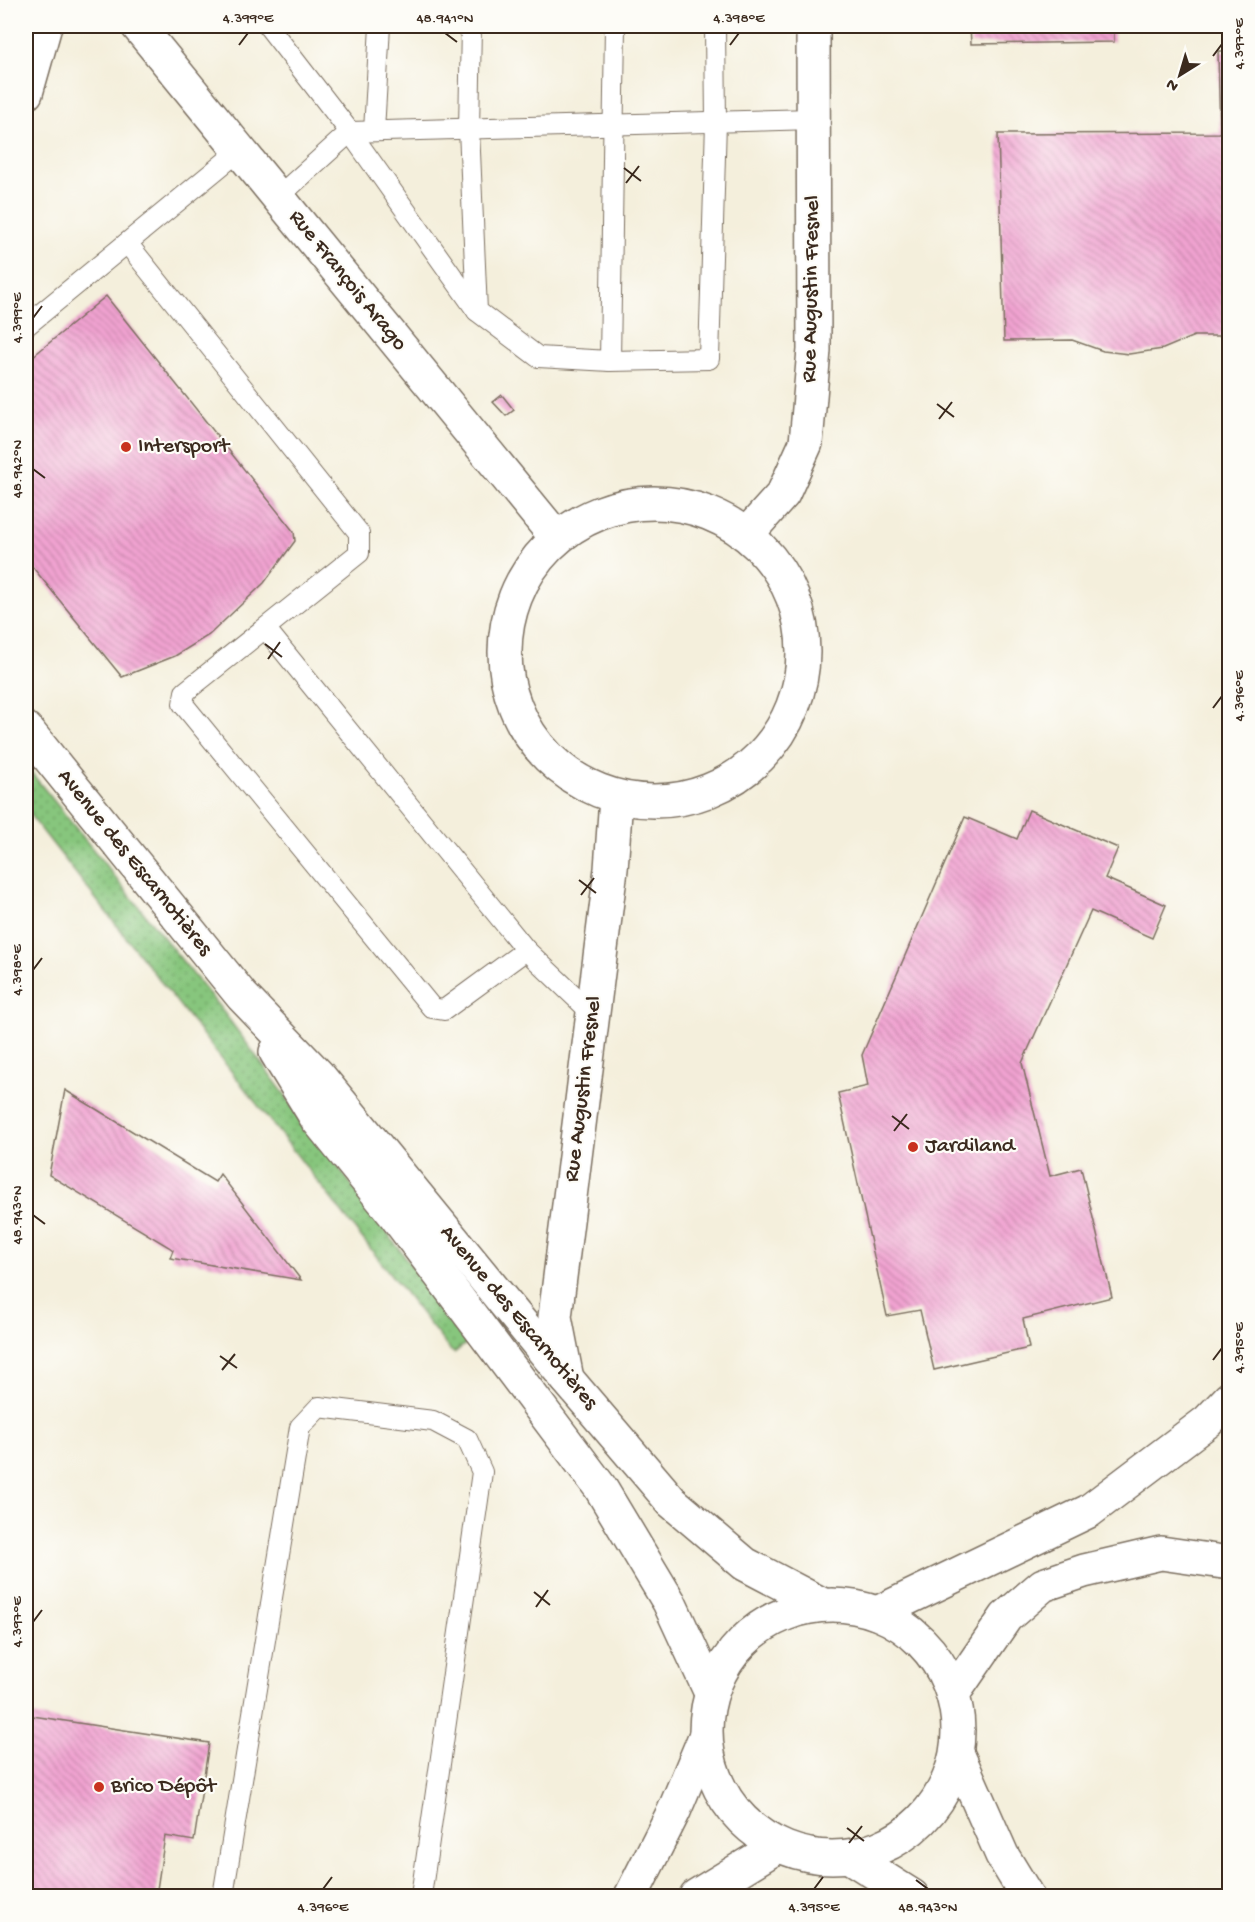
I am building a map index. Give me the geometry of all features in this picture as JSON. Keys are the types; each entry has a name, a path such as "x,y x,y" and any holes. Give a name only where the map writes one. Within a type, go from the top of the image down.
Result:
{"main road":[{"path":"26,93 45,26"},
{"name":"Rue François Arago","path":"138,26 556,537"},
{"name":"Rue Augustin Fresnel","path":"747,534 783,494 806,443 814,350 813,26"},
{"path":"651,502 701,509 747,534 781,573 801,621 802,673 792,711 773,744 746,771 710,791 671,801 644,802 616,798 573,779 538,748 514,707 503,662 508,615 526,572 556,537 601,511 651,502"},
{"name":"Avenue des Escarnotières","path":"26,729 242,996 318,1075 567,1379 672,1502 745,1564 823,1605"},
{"name":"Rue Augustin Fresnel","path":"567,1379 555,1317 611,869 616,798"},
{"name":"Avenue des Escarnotières","path":"242,996 317,1119 395,1215 600,1487 669,1602 711,1693"},
{"path":"877,1613 1089,1511 1208,1421 1230,1398"},
{"path":"953,1694 1006,1617 1043,1585 1084,1571 1161,1553 1230,1563"},
{"path":"631,1896 674,1811 705,1737 711,1693 728,1659 754,1632 786,1614 823,1605 851,1606 877,1613 902,1626 924,1645 941,1668 953,1694 958,1723 957,1753 944,1791 920,1822 888,1845 850,1857 813,1857 778,1846 749,1827 727,1801 711,1771 705,1737"},
{"path":"957,1753 1002,1856 1027,1896"},
{"path":"696,1896 778,1846"},
{"path":"850,1857 912,1896"}],"lane":[{"path":"268,26 350,132 477,311 538,357 610,362 709,359 716,122 715,26"},
{"path":"374,131 380,26"},
{"path":"471,26 469,129 477,311"},
{"path":"610,362 615,26"},
{"path":"278,196 350,132 813,119"},
{"path":"26,326 240,150"},
{"path":"127,243 359,533 359,553 185,692 183,704 432,1008 444,1010 526,950"},
{"path":"265,628 526,950 593,1014"},
{"path":"223,1896 300,1427 319,1407 434,1421 467,1439 482,1472 421,1896"}],"green space":[{"path":"26,766 225,1014 468,1342 454,1353 26,810"}],"building":[{"path":"970,26 1114,26 1114,42 971,44"},
{"path":"1218,51 1230,51 1230,336 1194,336 1163,349 1129,354 1103,351 1072,340 1004,341 998,134 1220,133"},
{"name":"Intersport","path":"106,296 294,532 295,541 264,583 209,635 175,656 122,677 26,559 26,362"},
{"path":"502,395 514,410 506,416 493,402"},
{"name":"Jardiland","path":"1029,810 1118,848 1105,878 1166,905 1152,938 1091,911 1022,1063 1050,1176 1081,1168 1112,1297 1023,1319 1029,1348 934,1370 920,1310 887,1316 838,1093 868,1086 862,1055 965,817 1017,839"},
{"path":"65,1090 215,1182 220,1174 301,1280 170,1258 173,1250 169,1247 49,1175"},
{"name":"Brico Dépôt","path":"26,1715 209,1743 194,1841 165,1836 156,1896 26,1896"}],"place":[{"name":"Intersport","path":"126,447"},
{"name":"Jardiland","path":"913,1147"},
{"name":"Brico Dépôt","path":"99,1787"}]}
